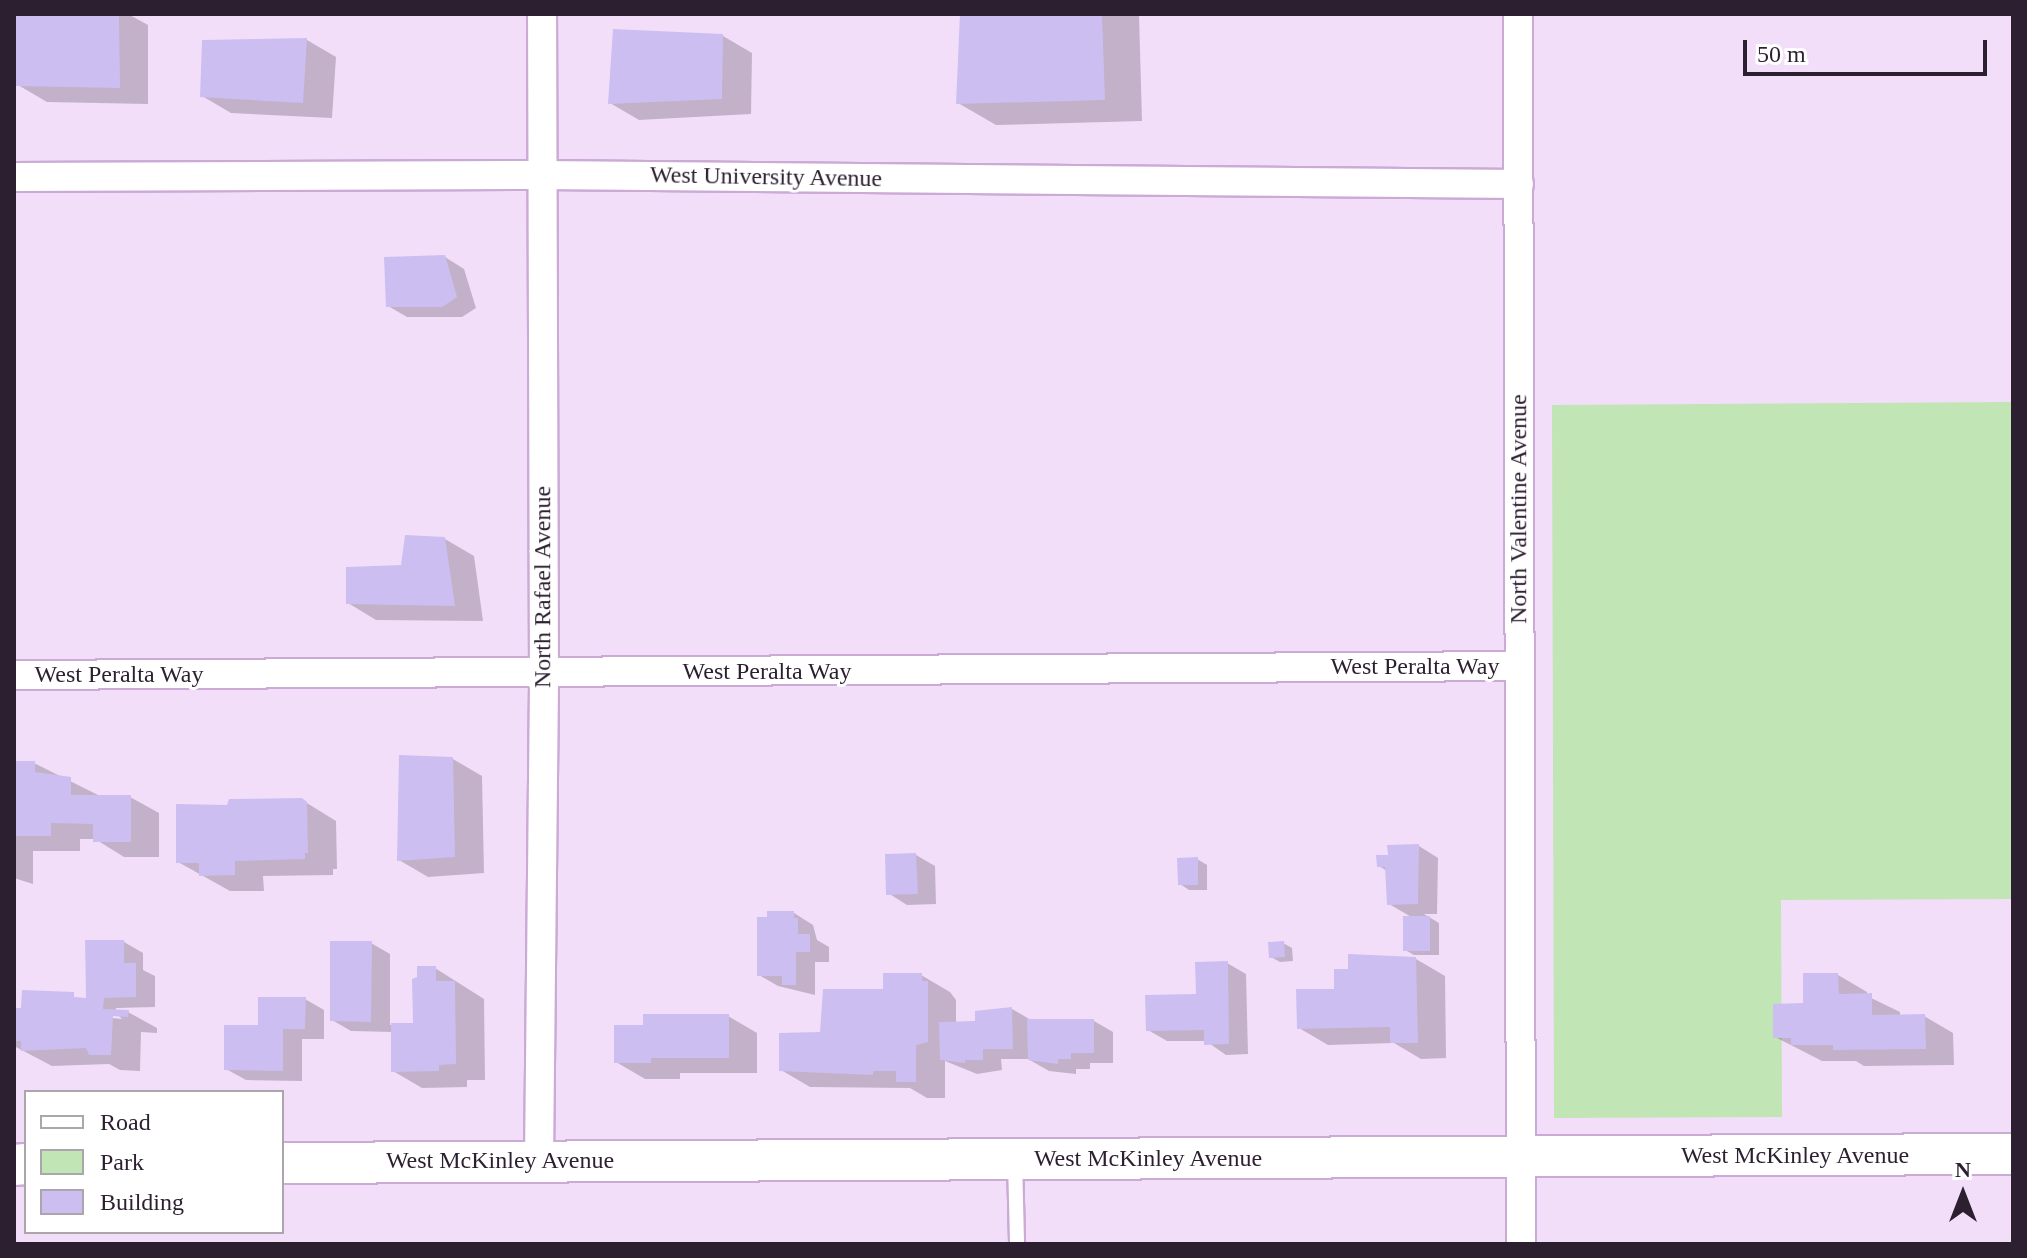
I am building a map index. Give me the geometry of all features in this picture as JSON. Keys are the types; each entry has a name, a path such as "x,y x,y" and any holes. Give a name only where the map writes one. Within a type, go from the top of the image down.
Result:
{"main road":[{"name":"West McKinley Avenue","path":"284,1163 2013,1154"}],"street":[{"name":"North Rafael Avenue","path":"539,1161 544,674 542,14"},
{"name":"North Valentine Avenue","path":"1518,14 1521,1244"},
{"name":"West University Avenue","path":"14,177 543,175 1519,184"},
{"name":"West Peralta Way","path":"14,675 1519,666"}],"lane":[{"path":"1015,1160 1017,1244"}],"green space":[{"path":"2013,402 2013,899 1781,900 1782,1117 1554,1118 1552,405"}],"building":[{"path":"14,14 119,14 120,88 16,86"},
{"path":"960,14 1102,14 1105,100 956,104"},
{"path":"613,29 723,34 722,99 608,104"},
{"path":"307,38 303,103 200,97 202,40"},
{"path":"445,255 457,297 442,307 386,307 384,257"},
{"path":"405,535 445,537 455,606 346,604 346,567 401,565"},
{"path":"399,755 453,757 455,857 397,861"},
{"path":"14,761 35,761 35,772 71,777 71,795 131,795 131,842 93,842 93,824 51,823 51,836 14,836"},
{"path":"302,798 307,802 308,853 305,853 305,859 235,861 235,875 199,876 199,863 176,863 176,804 227,805 229,799"},
{"path":"1419,844 1418,904 1387,905 1385,867 1377,867 1376,855 1388,855 1387,845"},
{"path":"916,853 918,894 886,895 885,854"},
{"path":"1198,857 1198,885 1178,885 1177,858"},
{"path":"767,911 794,911 794,918 798,918 798,934 810,934 810,952 796,952 796,985 782,985 782,976 757,976 757,917 767,917"},
{"path":"1403,916 1430,916 1430,951 1403,951"},
{"path":"85,940 124,940 124,963 136,963 136,997 104,998 103,1009 129,1010 128,1017 113,1016 111,1055 89,1055 86,1048 21,1051 21,1041 14,1041 14,1008 21,1008 22,990 74,992 74,997 86,998"},
{"path":"330,941 372,941 371,1022 330,1021"},
{"path":"1284,941 1285,957 1269,958 1268,942"},
{"path":"1348,954 1416,957 1418,1043 1390,1043 1390,1027 1297,1029 1296,989 1334,989 1334,969 1348,969"},
{"path":"1228,961 1229,1044 1204,1045 1204,1030 1146,1031 1145,995 1196,994 1195,962"},
{"path":"417,966 436,966 436,981 455,981 456,1064 439,1065 439,1071 391,1072 391,1023 413,1023 412,979 417,977"},
{"path":"883,973 922,973 922,981 928,981 928,1042 916,1045 916,1082 896,1082 896,1071 873,1071 873,1075 779,1071 779,1033 820,1032 823,989 883,989"},
{"path":"1803,973 1838,973 1839,994 1872,993 1872,1015 1925,1014 1926,1049 1833,1050 1833,1045 1791,1045 1791,1038 1773,1038 1773,1004 1803,1003"},
{"path":"258,997 306,997 305,1029 283,1029 283,1071 224,1070 224,1025 258,1025"},
{"path":"1012,1007 1013,1049 983,1049 983,1060 965,1060 965,1063 940,1060 939,1022 975,1021 975,1011"},
{"path":"643,1014 729,1014 729,1058 651,1058 651,1063 614,1063 614,1025 643,1025"},
{"path":"1027,1019 1094,1019 1094,1053 1071,1053 1071,1059 1058,1059 1058,1064 1028,1060"}]}
